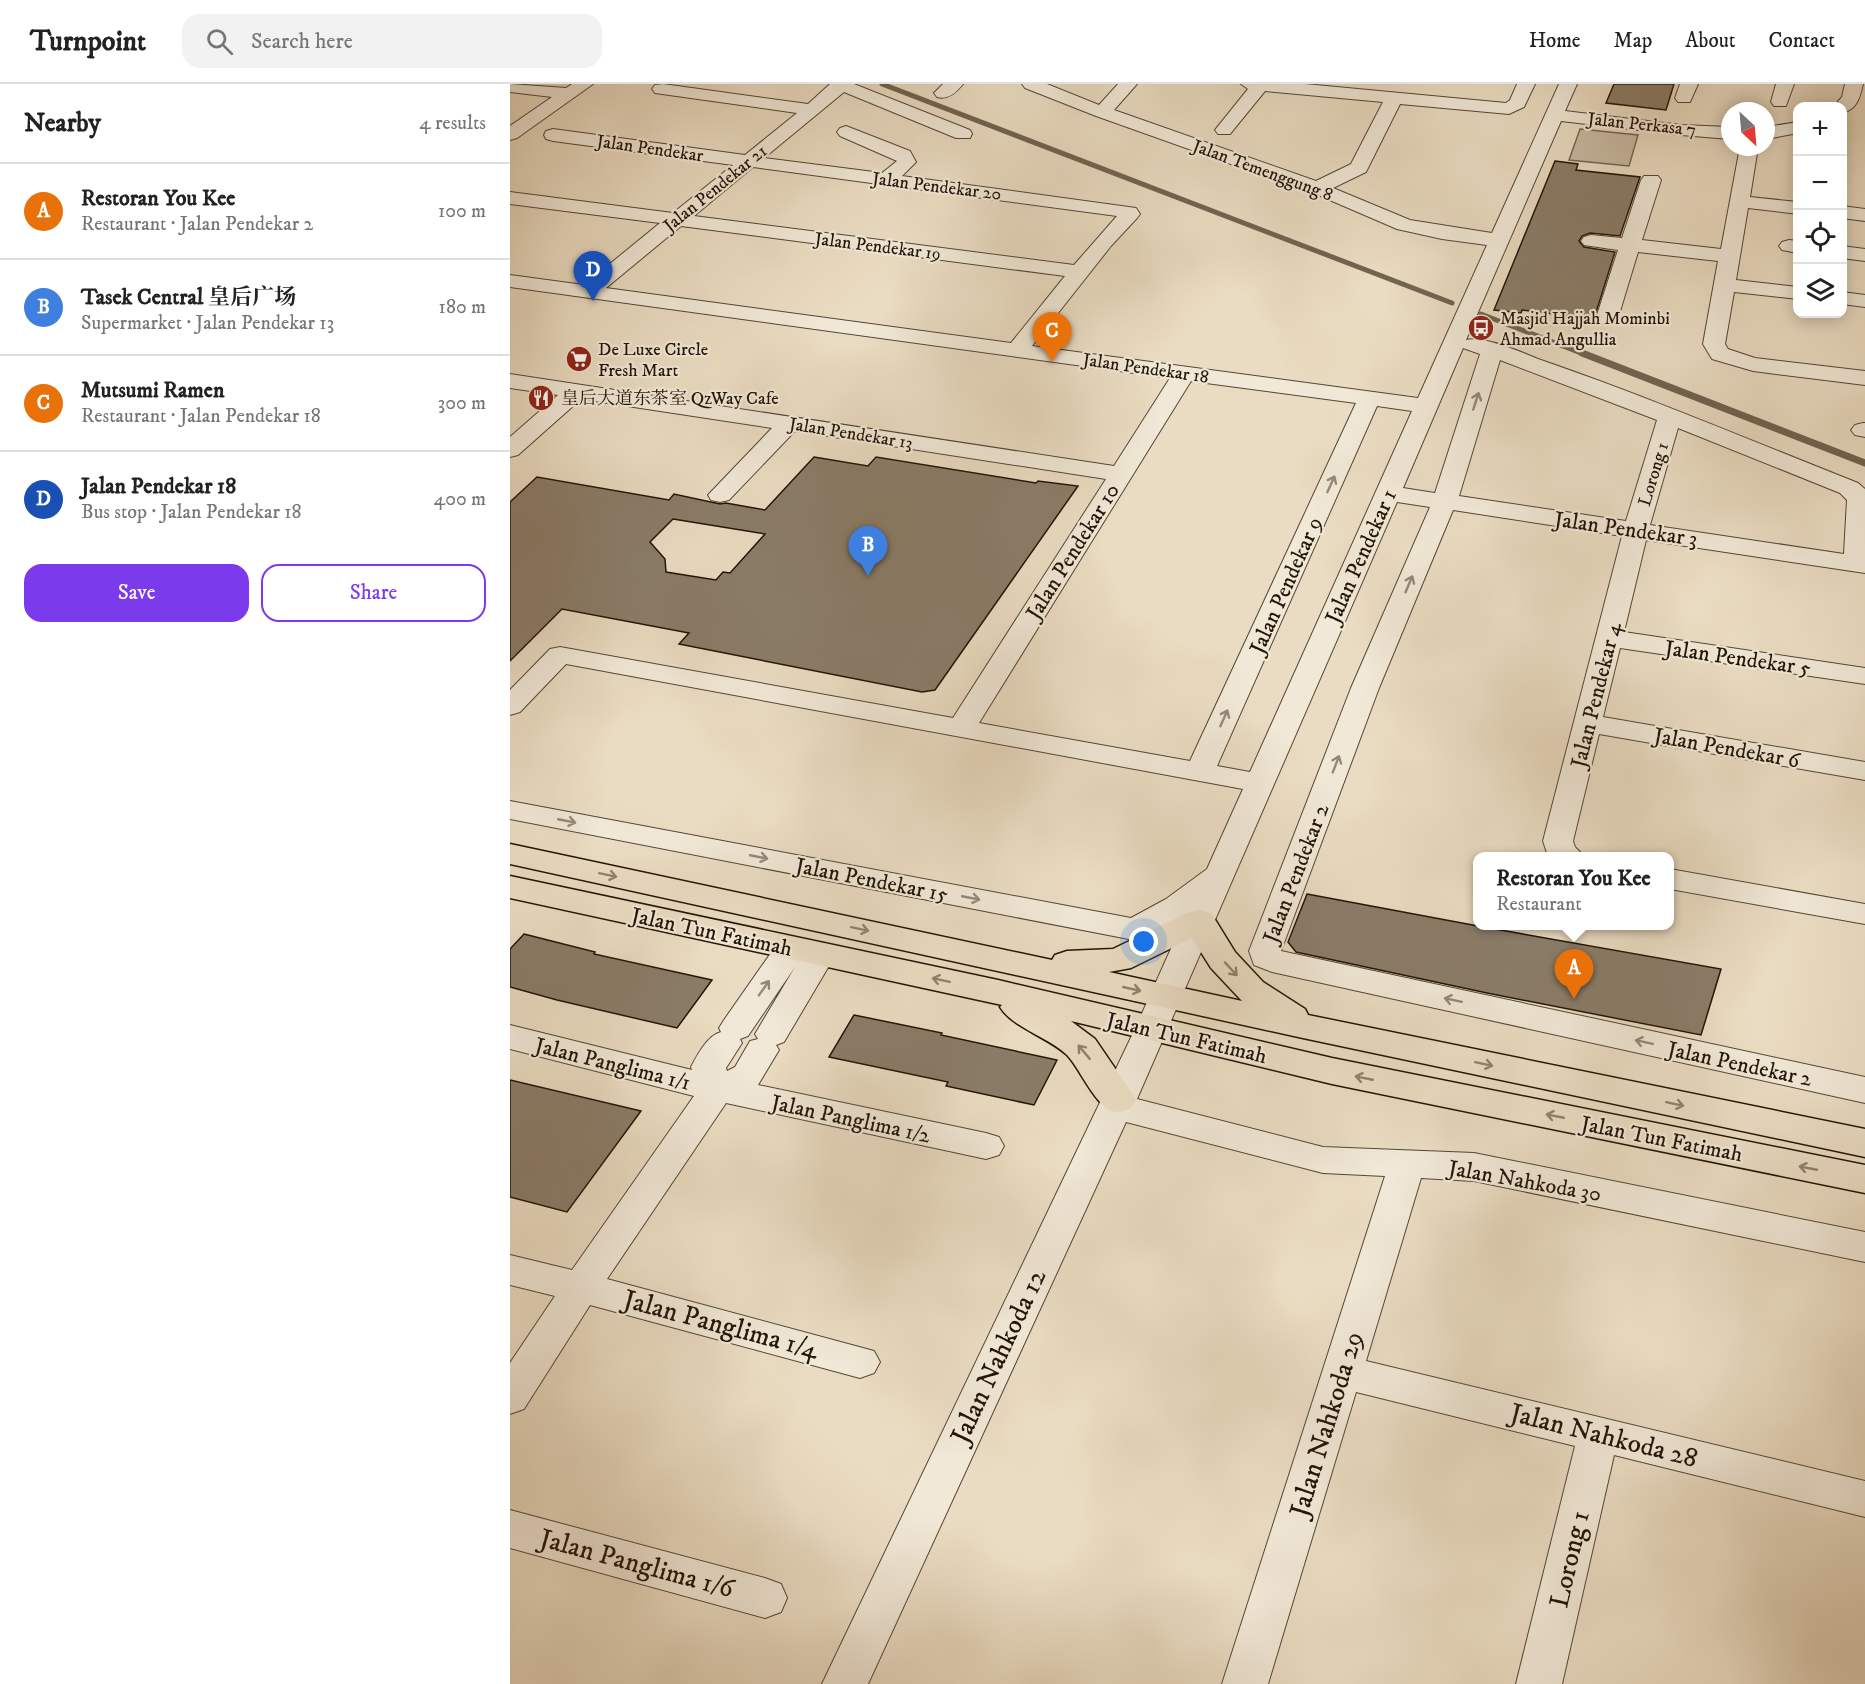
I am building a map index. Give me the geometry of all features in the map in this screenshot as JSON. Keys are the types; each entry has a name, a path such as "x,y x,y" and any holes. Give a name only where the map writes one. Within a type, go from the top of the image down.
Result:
{"main road":[{"name":"Jalan Tun Fatimah","path":"510,854 706,896 1006,977 1159,1013 1332,1071 1865,1179"},
{"name":"Jalan Tun Fatimah","path":"513,891 806,951 1006,977"},
{"path":"706,896 709,906 715,911 814,931 823,937 825,943 806,951"},
{"path":"1117,1103 1082,1048 1067,1035 1032,1016 1006,977 1119,960 1199,921 1223,960 1251,990 1304,1026"},
{"name":"Jalan Tun Fatimah","path":"1159,1013 1304,1026 1865,1143"}],"street":[{"path":"722,98 741,84"},
{"path":"841,84 963,134"},
{"name":"Jalan Pendekar 21","path":"588,292 747,161 814,110 841,84"},
{"name":"Jalan Temenggung 8","path":"1031,84 1102,112 1317,188 1404,225 1442,233 1499,240"},
{"path":"1102,112 1128,84"},
{"path":"1224,130 1255,85 1509,109 1518,103 1526,84"},
{"name":"Jalan Pendekar 1","path":"1159,1013 1568,84"},
{"path":"1780,102 1785,84"},
{"path":"1847,103 1851,99 1854,84"},
{"path":"510,87 577,89"},
{"path":"510,134 519,121 577,89"},
{"path":"661,89 814,110"},
{"path":"1317,188 1359,168 1394,99"},
{"name":"Jalan Perkasa 7","path":"1554,115 1721,132"},
{"path":"1775,131 1793,128"},
{"path":"846,132 903,155 907,162 887,179"},
{"name":"Jalan Pendekar","path":"553,135 747,161"},
{"path":"1747,156 1714,344 1720,354 1753,364 1865,378"},
{"name":"Jalan Pendekar 20","path":"747,161 1126,211 1130,214 1080,272"},
{"path":"1607,318 1652,180"},
{"name":"Jalan Pendekar 19","path":"510,198 1080,272"},
{"path":"1738,201 1793,208"},
{"path":"1847,213 1865,215"},
{"path":"1591,241 1730,256"},
{"path":"1847,253 1865,255"},
{"path":"1016,351 1080,272"},
{"name":"Jalan Pendekar 18","path":"510,281 1426,406"},
{"path":"1726,285 1793,293"},
{"path":"1847,299 1865,301"},
{"path":"1454,342 1492,350 1583,382 1849,488 1860,498 1861,564"},
{"name":"Jalan Pendekar 2","path":"1492,350 1444,501 1365,688 1265,951 1266,957 1272,961 1865,1090"},
{"name":"Jalan Pendekar 10","path":"961,728 1184,374"},
{"name":"Jalan Pendekar 13","path":"510,381 1120,474"},
{"path":"510,450 576,391"},
{"name":"Jalan Pendekar 9","path":"1200,772 1370,399"},
{"name":"Lorong 1","path":"1636,529 1669,418"},
{"path":"720,495 789,424"},
{"name":"Jalan Pendekar 3","path":"1388,493 1861,564"},
{"name":"Jalan Pendekar 4","path":"1561,852 1558,841 1636,529"},
{"name":"Jalan Pendekar 5","path":"1610,638 1865,675"},
{"path":"510,706 560,655 1260,783"},
{"name":"Jalan Pendekar 6","path":"1588,723 1865,771"},
{"name":"Jalan Pendekar 15","path":"510,810 1134,929 1154,921 1182,904 1220,874"},
{"path":"1674,880 1865,914"},
{"path":"717,1089 708,1067 731,1036 806,951"},
{"path":"510,1397 581,1287 717,1089 747,1076 767,1042 806,951"},
{"name":"Jalan Nahkoda 12","path":"845,1684 1159,1013"},
{"name":"Jalan Panglima 1/1","path":"510,1036 717,1089"},
{"name":"Jalan Panglima 1/2","path":"717,1089 986,1146"},
{"name":"Jalan Nahkoda 30","path":"1117,1103 1323,1160 1474,1167 1865,1247"},
{"name":"Jalan Nahkoda 29","path":"1245,1684 1407,1164"},
{"name":"Jalan Panglima 1/4","path":"510,1270 860,1362"},
{"name":"Jalan Nahkoda 28","path":"1342,1372 1865,1499"},
{"name":"Lorong 1","path":"1539,1684 1598,1434"},
{"name":"Jalan Panglima 1/6","path":"510,1529 765,1598"}],"shaded area":[{"path":"1580,129 1638,135 1629,166 1569,160"}],"building":[{"path":"1614,84 1674,84 1666,110 1606,103"},
{"path":"1555,161 1578,164 1576,170 1640,177 1620,236 1590,233 1582,236 1579,241 1584,247 1615,252 1594,319 1522,310 1521,313 1494,310"},
{"path":"814,457 868,466 876,457 1036,483 1038,481 1078,486 935,690 922,692 679,644 689,633 562,609 510,661 510,502 537,477 669,500 674,494 720,504 765,510","holes":["673,519 765,534 730,573 723,572 716,580 666,572 665,559 650,542"]},
{"path":"1307,894 1473,925 1473,930 1501,930 1721,969 1701,1035 1487,993 1296,952 1288,942"},
{"path":"524,934 595,952 594,954 712,980 677,1028 557,1000 510,987 510,949"},
{"path":"854,1015 1057,1060 1034,1105 946,1086 948,1082 829,1057"},
{"path":"510,1080 641,1111 567,1212 510,1197"}],"waterway":[{"path":"882,84 1452,303"},
{"path":"1481,314 1586,355"},
{"path":"1582,353 1865,463"}],"place":[{"name":"Jalan Pendekar 18","path":"593,301"},
{"name":"Masjid Hajjah Mominbi Ahmad Angullia","path":"1481,328"},
{"name":"De Luxe Circle Fresh Mart","path":"579,359"},
{"name":"Mutsumi Ramen","path":"1052,362"},
{"name":"皇后大道东茶室 QzWay Cafe","path":"541,398"},
{"name":"Tasek Central 皇后广场","path":"868,576"},
{"name":"Restoran You Kee","path":"1574,999"}]}
